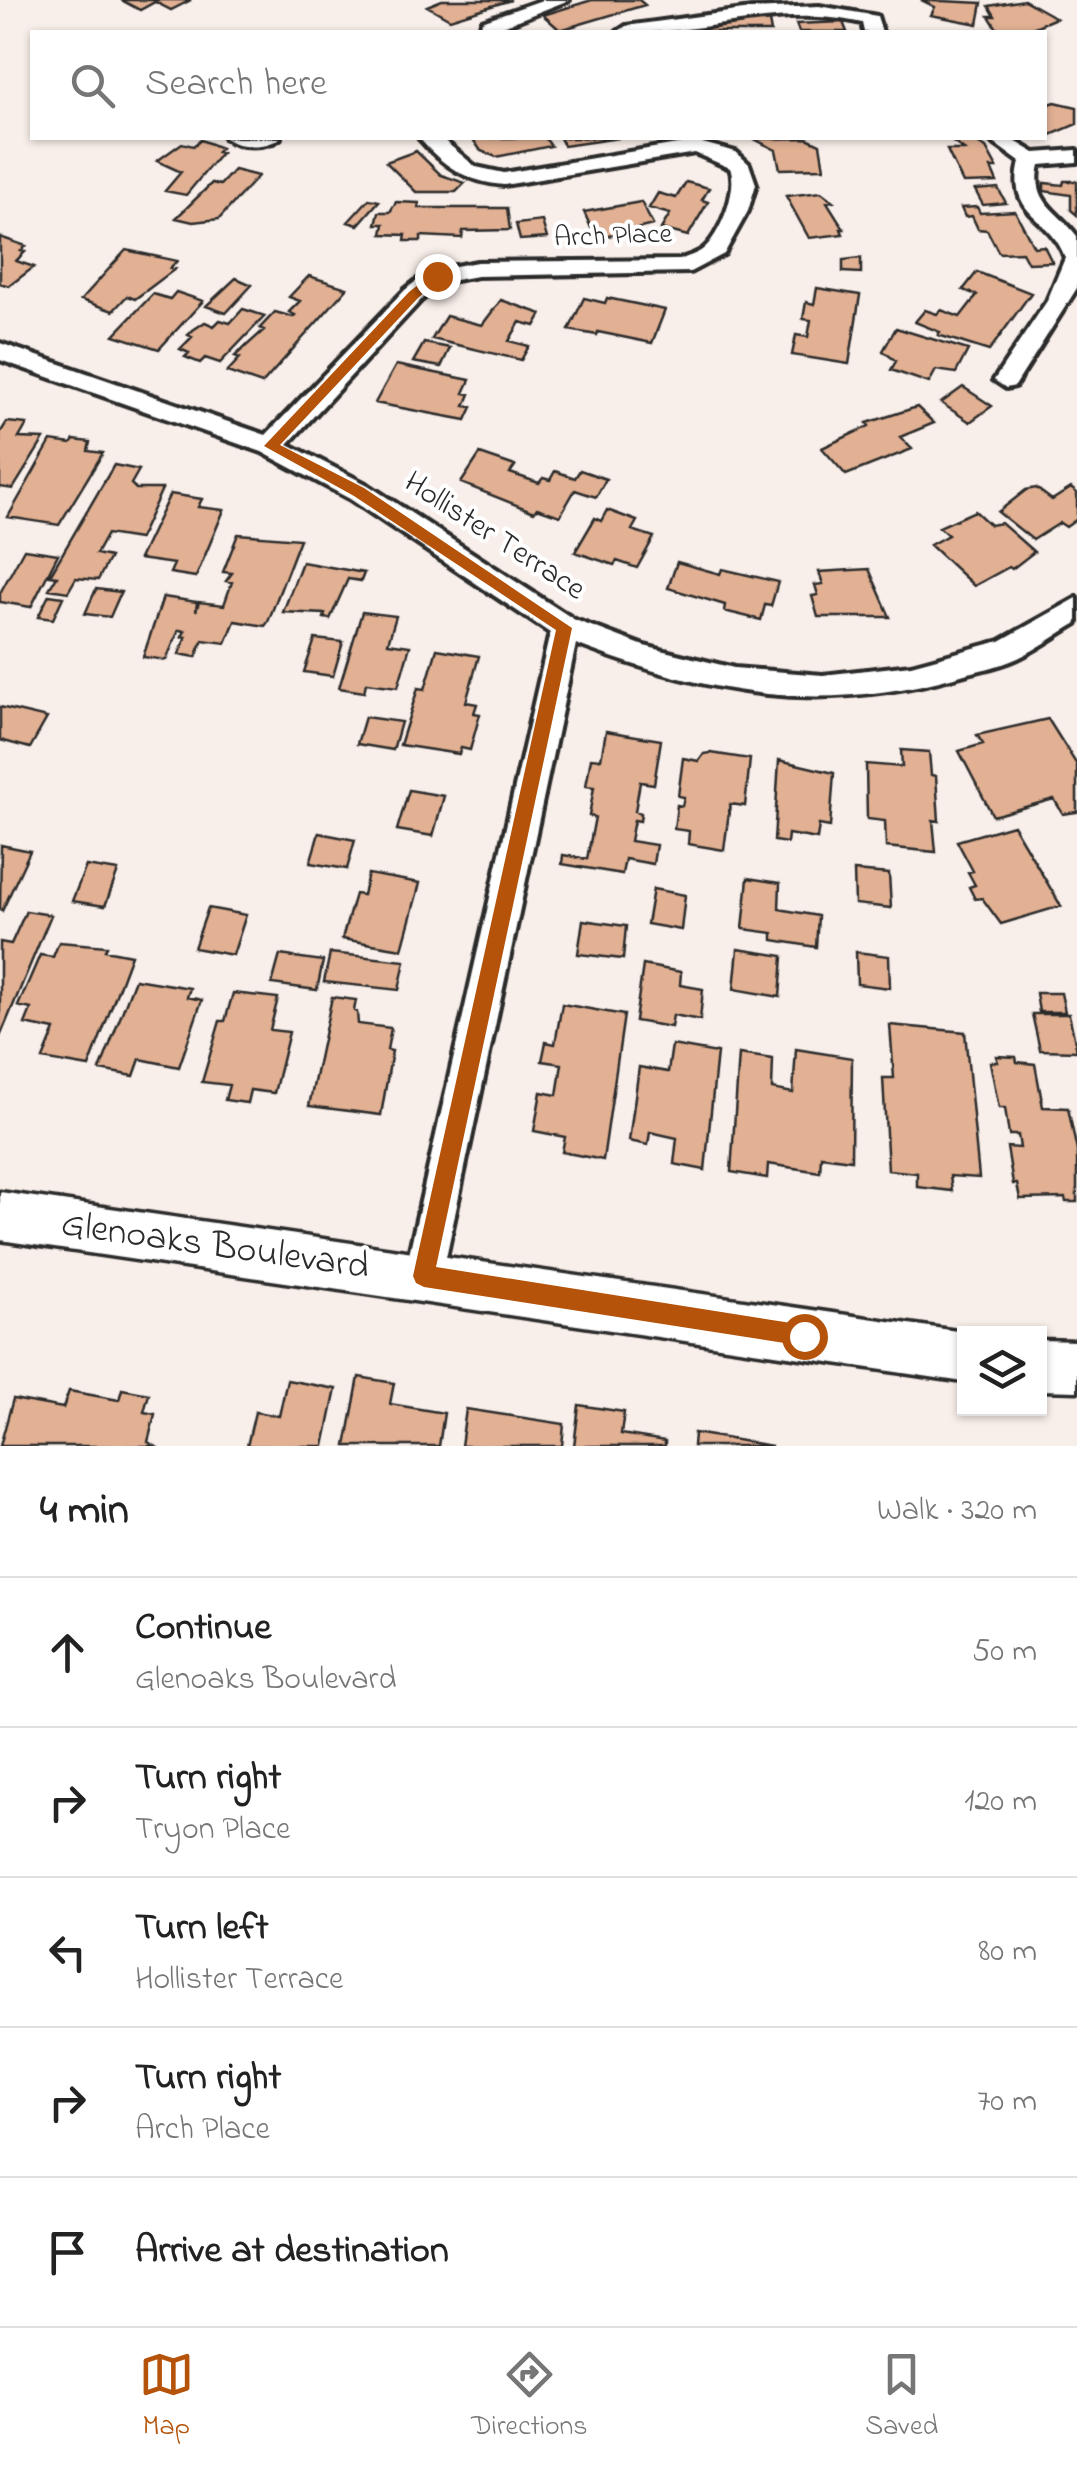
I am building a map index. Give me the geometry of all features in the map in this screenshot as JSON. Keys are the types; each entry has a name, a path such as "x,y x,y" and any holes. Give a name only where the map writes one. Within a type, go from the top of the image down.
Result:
{"street":[{"path":"489,30 490,24 502,18 560,0"},
{"path":"636,30 743,8 858,11 870,20 872,30"},
{"name":"Arch Place","path":"271,446 413,295 437,276 478,269 682,267 712,254 741,204 748,180 741,164 718,150 695,147 504,178 477,177 458,167 431,140"},
{"path":"1000,140 1031,160 1077,156"},
{"path":"1006,380 1072,280 1077,260 1068,240 1028,198 1024,180 1031,160"},
{"name":"Hollister Terrace","path":"0,351 271,446 359,492 565,628 640,657 734,680 823,687 911,677 1008,650 1077,610"},
{"path":"424,1276 565,628"},
{"name":"Glenoaks Boulevard","path":"1,1218 424,1276 957,1356"},
{"path":"1047,1365 1077,1366"}],"building":[{"path":"121,0 191,0 171,10 155,2 140,10"},
{"path":"442,0 511,0 450,19 427,6"},
{"path":"592,0 639,0 645,5 560,30 543,15"},
{"path":"921,0 982,3 978,24 931,15 935,7"},
{"path":"1024,0 1056,18 1028,30 998,30 989,16 995,16 989,6"},
{"path":"768,16 771,30 689,30"},
{"path":"843,22 846,30 798,30 796,24"},
{"path":"1055,102 1077,107 1077,124 1047,133 1047,105"},
{"path":"201,140 221,148 217,152 221,153 186,195 165,191 181,172 157,161 182,143 193,146"},
{"path":"473,140 546,140 551,146 496,157 481,151"},
{"path":"561,140 605,140 564,146"},
{"path":"756,140 811,140 820,144 824,168 780,169 776,150"},
{"path":"950,140 972,140 986,148 997,168 991,168 997,182 963,183 947,150 964,150"},
{"path":"416,151 441,175 465,183 456,192 416,192 386,162"},
{"path":"234,170 258,176 219,219 193,222 176,218 212,183 220,185"},
{"path":"1064,181 1077,181 1077,215 1071,210 1071,195 1044,191 1044,183 1063,185"},
{"path":"686,182 709,188 702,200 708,202 688,236 661,229 670,214 649,208 658,193 676,198"},
{"path":"998,188 1006,203 983,205 975,190"},
{"path":"821,192 833,201 827,202 844,229 843,234 809,238 786,196"},
{"path":"369,199 379,201 358,225 348,222"},
{"path":"396,202 419,203 418,208 507,208 510,230 463,231 462,238 421,236 421,241 405,241 406,235 382,234 384,224 376,224 379,212 390,212"},
{"path":"641,202 653,225 596,239 584,212"},
{"path":"977,207 980,213 1015,211 1034,247 1044,246 1052,262 1028,263 1022,252 999,253 987,230 978,229 972,216 965,217 961,208"},
{"path":"542,221 547,238 520,240 516,224"},
{"path":"0,237 26,246 16,261 34,267 9,286 0,283"},
{"path":"126,250 177,261 170,268 175,269 135,299 127,296 113,311 81,300"},
{"path":"861,258 861,273 843,272 843,260"},
{"path":"977,272 1031,293 989,351 938,335 940,332 915,322 925,310 937,314 941,310 960,317 977,295 963,290"},
{"path":"309,276 347,288 262,384 227,372 240,358 235,356 264,330 260,328 275,312 295,315 289,312 300,301 289,297"},
{"path":"236,278 252,285 226,313 206,306"},
{"path":"817,288 860,295 849,364 792,355 796,335 808,337 811,320 803,319 806,302 814,304"},
{"path":"176,292 203,301 159,349 114,335 153,294 170,299"},
{"path":"584,298 605,303 607,298 665,310 652,343 569,330"},
{"path":"501,300 542,314 535,326 520,322 509,341 529,346 521,360 432,339 446,316 482,325"},
{"path":"243,309 265,316 220,363 205,358 200,363 185,357 189,353 180,349 192,337 188,335 193,330 205,322 214,326 220,320 230,323"},
{"path":"896,328 968,350 956,373 936,370 929,383 891,370 896,361 883,351"},
{"path":"424,343 450,348 441,367 413,362"},
{"path":"396,365 470,380 464,393 470,394 465,406 472,407 466,420 375,403"},
{"path":"963,387 992,406 970,422 941,403"},
{"path":"917,407 934,423 900,437 912,449 846,475 822,448 869,426 867,423"},
{"path":"7,422 27,424 19,438 44,439 13,489 0,487 0,433"},
{"path":"74,440 90,442 88,451 103,453 59,525 8,517 51,441 71,444"},
{"path":"480,454 515,466 510,473 539,483 543,478 550,480 555,471 575,478 580,470 606,479 596,497 575,490 560,516 537,508 534,512 461,483"},
{"path":"114,465 139,470 131,484 136,489 162,489 139,539 107,534 96,554 110,557 98,580 76,578 68,592 49,589 57,576 50,575"},
{"path":"1036,488 1052,500 1071,488 1077,493 1077,519 1066,527 1060,523 1033,540 998,512 1026,490"},
{"path":"170,494 202,499 198,507 224,510 196,577 170,573 174,564 139,559"},
{"path":"607,510 637,521 632,530 654,537 637,568 575,552 595,518 601,521"},
{"path":"975,511 990,525 1001,523 1034,552 1012,569 1009,567 974,586 930,545 948,535 939,527"},
{"path":"238,534 300,539 265,626 235,621 226,643 203,640 196,657 179,654 186,637 182,637 185,631 179,630 166,660 143,657 163,597 197,602 196,611 199,602 224,605 232,582 226,581 232,573 223,572"},
{"path":"24,549 58,554 31,607 0,602 0,593"},
{"path":"302,562 364,573 361,581 348,579 330,619 324,618 325,614 283,612"},
{"path":"677,562 720,574 722,569 778,582 771,606 765,605 761,620 724,611 725,605 668,588"},
{"path":"869,569 890,617 818,617 812,596 818,595 815,585 823,584 819,572"},
{"path":"96,589 121,592 110,617 85,614"},
{"path":"49,595 63,597 53,619 38,617"},
{"path":"362,612 396,616 388,643 410,646 398,687 366,683 364,692 339,688"},
{"path":"315,639 343,642 333,676 304,672"},
{"path":"437,649 479,656 466,702 477,704 474,713 480,714 470,750 461,748 459,754 400,745 418,688 425,689"},
{"path":"0,707 47,718 30,748 0,740"},
{"path":"365,717 401,722 393,750 357,744"},
{"path":"1048,719 1077,765 1077,812 1063,814 1054,799 993,816 959,751 983,744 977,735"},
{"path":"606,731 661,740 654,784 640,782 635,811 641,813 640,821 634,820 630,841 656,845 653,864 625,859 622,874 562,864 563,855 587,859 595,817 589,816 594,787 586,786 591,758 601,759"},
{"path":"901,750 929,752 931,775 936,776 936,852 886,847 885,821 867,819 866,764 902,767"},
{"path":"704,754 750,759 745,806 730,804 724,850 688,844 689,831 674,829 677,805 682,806 684,797 678,796 683,758 699,761"},
{"path":"779,760 834,773 830,827 819,825 817,839 788,834 787,843 774,841"},
{"path":"409,790 444,796 433,836 397,830"},
{"path":"1013,825 1061,906 1001,924 982,898 975,899 969,887 975,885 968,872 973,871 957,841"},
{"path":"319,833 355,840 347,869 310,863"},
{"path":"1,845 30,851 2,911 0,910"},
{"path":"86,866 118,871 105,906 72,901"},
{"path":"854,871 889,874 891,908 855,904"},
{"path":"368,874 420,883 402,949 342,939 355,894 363,895"},
{"path":"748,878 780,883 779,909 818,916 816,947 773,940 773,933 743,929"},
{"path":"653,889 685,895 681,930 647,924"},
{"path":"208,908 246,915 233,955 194,948"},
{"path":"26,911 51,915 0,1037 0,942 11,944"},
{"path":"583,920 626,926 623,959 578,954"},
{"path":"59,942 107,946 105,950 131,955 89,1067 43,1059 55,1030 25,1024 31,1009 18,1006 40,955 53,957"},
{"path":"738,949 783,956 780,997 734,989"},
{"path":"856,952 889,956 890,988 857,984"},
{"path":"330,953 405,961 399,990 324,982"},
{"path":"280,955 323,961 317,990 272,984"},
{"path":"643,965 681,972 680,985 703,989 700,1020 673,1015 671,1027 635,1021"},
{"path":"135,979 190,988 187,997 202,1000 179,1067 140,1059 134,1076 100,1070"},
{"path":"233,993 278,998 270,1030 289,1032 274,1093 250,1090 247,1103 225,1100 229,1085 202,1082 220,1021 225,1021"},
{"path":"1036,993 1061,993 1065,1012 1039,1012"},
{"path":"332,997 356,1000 358,1024 391,1028 387,1050 392,1051 381,1115 309,1106"},
{"path":"562,1004 624,1015 603,1160 562,1152 565,1137 534,1131 541,1092 557,1095 562,1064 542,1061 546,1042 555,1044"},
{"path":"1032,1014 1069,1014 1077,1051 1040,1050"},
{"path":"890,1025 965,1032 979,1178 950,1176 952,1191 917,1187 917,1173 888,1170 883,1078 894,1078"},
{"path":"672,1045 717,1053 705,1170 674,1164 677,1138 650,1132 648,1145 629,1141 639,1067 668,1072"},
{"path":"796,1049 852,1058 851,1160 821,1156 820,1172 768,1164 767,1178 731,1172 739,1054 773,1059 772,1089 793,1093"},
{"path":"996,1056 1016,1057 1017,1062 1035,1064 1043,1107 1068,1108 1077,1151 1077,1202 1066,1202 1065,1198 1020,1199 1017,1184 1013,1184 1007,1147 1020,1148 1018,1135 1009,1135 1005,1108 999,1108 990,1062 998,1062"},
{"path":"359,1377 394,1383 390,1404 444,1413 439,1446 346,1446"},
{"path":"287,1380 336,1389 324,1446 247,1446 255,1412 279,1416"},
{"path":"122,1389 149,1394 144,1412 155,1414 148,1442 155,1446 0,1446 13,1399 63,1408 69,1391 119,1400"},
{"path":"579,1405 624,1412 621,1434 665,1441 665,1446 574,1446"},
{"path":"466,1409 564,1424 562,1446 461,1446"},
{"path":"694,1433 772,1446 693,1446"}],"route":[{"path":"437,276 413,295 271,446 359,492 565,628 424,1276 804,1336"}]}
